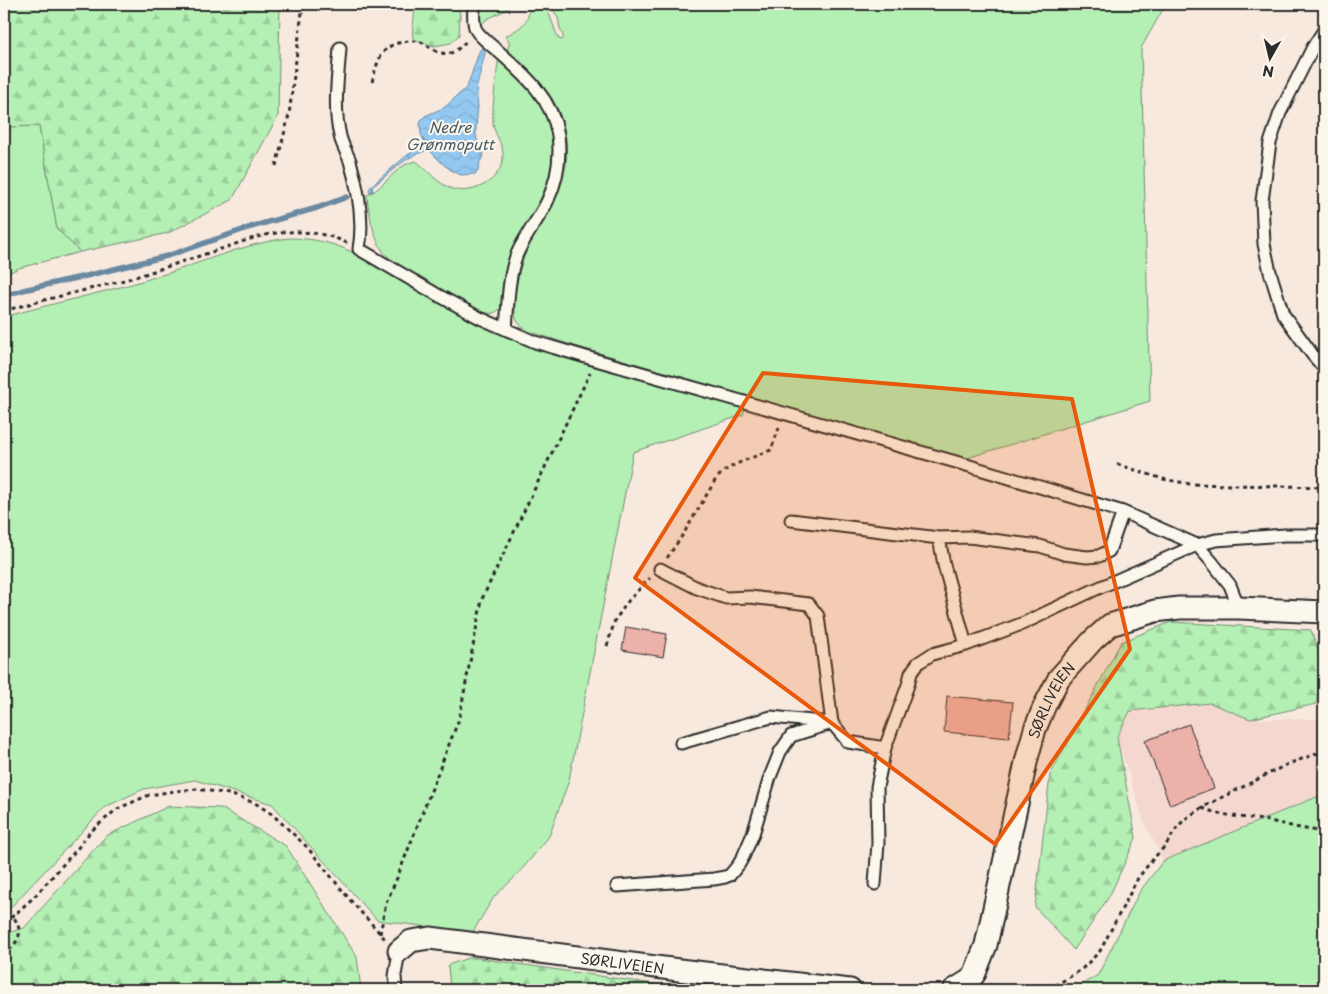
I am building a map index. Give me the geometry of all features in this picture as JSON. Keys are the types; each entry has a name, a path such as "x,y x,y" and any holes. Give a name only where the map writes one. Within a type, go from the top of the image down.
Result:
{"street":[{"name":"SØRLIVEIEN","path":"954,990 970,980 975,973 986,945 1035,729 1059,678 1093,640 1110,625 1155,611 1179,608 1239,608 1324,612"},
{"name":"SØRLIVEIEN","path":"399,951 412,941 430,938 850,990"}],"lane":[{"path":"474,4 476,30 482,38 537,88 552,112 558,135 559,164 552,188 547,202 514,262 506,329"},
{"path":"1324,30 1313,47 1280,113 1270,143 1262,201 1264,244 1270,272 1283,314 1324,368"},
{"path":"340,48 336,99 340,136 350,162 358,201 361,235 359,249 480,318 535,342 1123,512 1196,545 1230,585 1239,608"},
{"path":"791,520 939,538 969,538 1040,546 1064,554 1087,557 1099,556 1109,551 1123,512"},
{"path":"875,884 878,843 877,787 885,748 911,673 918,663 932,654 966,645 1024,623 1196,545 1216,540 1285,535 1324,535"},
{"path":"939,538 944,565 966,645"},
{"path":"660,569 697,588 726,598 750,597 809,604 818,616 832,723 848,742 885,748"},
{"path":"681,743 771,717 832,723"},
{"path":"617,886 714,879 730,875 739,864 754,834 770,777 780,752 791,736 832,723"},
{"path":"396,990 395,976 399,951"}],"path":[{"path":"276,166 289,115 303,4"},
{"path":"372,82 378,60 389,46 408,40 422,42 441,53 451,53 458,50 476,30"},
{"path":"4,311 128,279 273,234 304,232 318,234 341,240 359,249"},
{"path":"380,934 386,902 414,836 459,719 482,599 596,360"},
{"path":"607,646 615,620 629,600 660,569 716,479 724,471 736,464 771,450 779,428"},
{"path":"1116,464 1163,479 1190,484 1324,486"},
{"path":"1048,990 1081,970 1100,951 1138,878 1166,845 1185,818 1286,765 1318,753 1324,741"},
{"path":"4,922 13,916 42,888 90,832 117,809 149,795 197,789 229,794 255,803 272,814 307,847 380,934 399,951"},
{"path":"1201,808 1302,828 1324,830"},
{"path":"4,956 18,940 20,926 13,916"}],"highlighted area":[{"path":"763,373 1072,399 1130,649 995,844 635,578"}],"shaded area":[{"path":"1210,703 1250,719 1324,719 1324,794 1163,861 1143,819 1117,737 1130,711"}],"green space":[{"path":"4,4 280,4 278,116 232,200 168,233 80,252 57,229 39,126 4,127"},
{"path":"414,4 458,4 460,15 459,35 451,43 434,46 413,39"},
{"path":"479,4 514,4 487,19 482,24"},
{"path":"529,4 544,4 558,38 561,40 563,35 558,18 550,4 1166,4 1141,48 1150,401 964,459 568,344 526,330 517,321 515,315 515,298 522,263 529,245 554,201 564,177 566,164 564,129 560,114 553,100 533,75 507,52 509,42 506,36 524,24 528,16"},
{"path":"500,60 528,86 545,108 553,136 554,148 551,175 540,201 517,242 509,267 501,308 498,311 487,313 433,286 390,259 384,253 372,227 367,195 376,190 400,168 416,161 447,187 461,191 478,188 493,178 502,164 503,156 502,147 493,123 494,92 498,62"},
{"path":"39,126 57,229 80,252 19,268 4,275 4,127"},
{"path":"288,238 321,241 352,252 457,313 533,348 745,408 743,415 633,452 569,780 547,839 519,873 494,897 472,933 377,920 272,804 195,780 144,789 105,807 10,908 4,911 4,317 169,273 253,245"},
{"path":"1171,622 1311,630 1323,664 1316,704 1250,719 1210,703 1130,711 1117,737 1136,838 1110,895 1074,950 1035,907 1050,775 1121,642"},
{"path":"1324,794 1324,990 1072,990 1098,975 1140,891 1163,861"},
{"path":"169,806 221,808 286,846 357,957 361,990 4,990 4,934 24,928 106,836"},
{"path":"471,957 694,990 450,990 448,965"}],"water":[{"name":"Nedre Grønmoputt","path":"482,47 486,49 476,90 478,106 476,136 483,151 478,171 475,174 461,175 454,172 429,150 421,152 400,164 375,185 372,188 373,191 370,192 371,186 405,157 425,143 421,134 421,120 425,116 445,107 467,87"}],"building":[{"path":"626,627 667,634 663,657 622,650"},
{"path":"947,696 1013,702 1009,738 944,732"},
{"path":"1189,724 1214,788 1170,805 1145,741"}],"waterway":[{"path":"4,296 167,256 347,197"}]}
